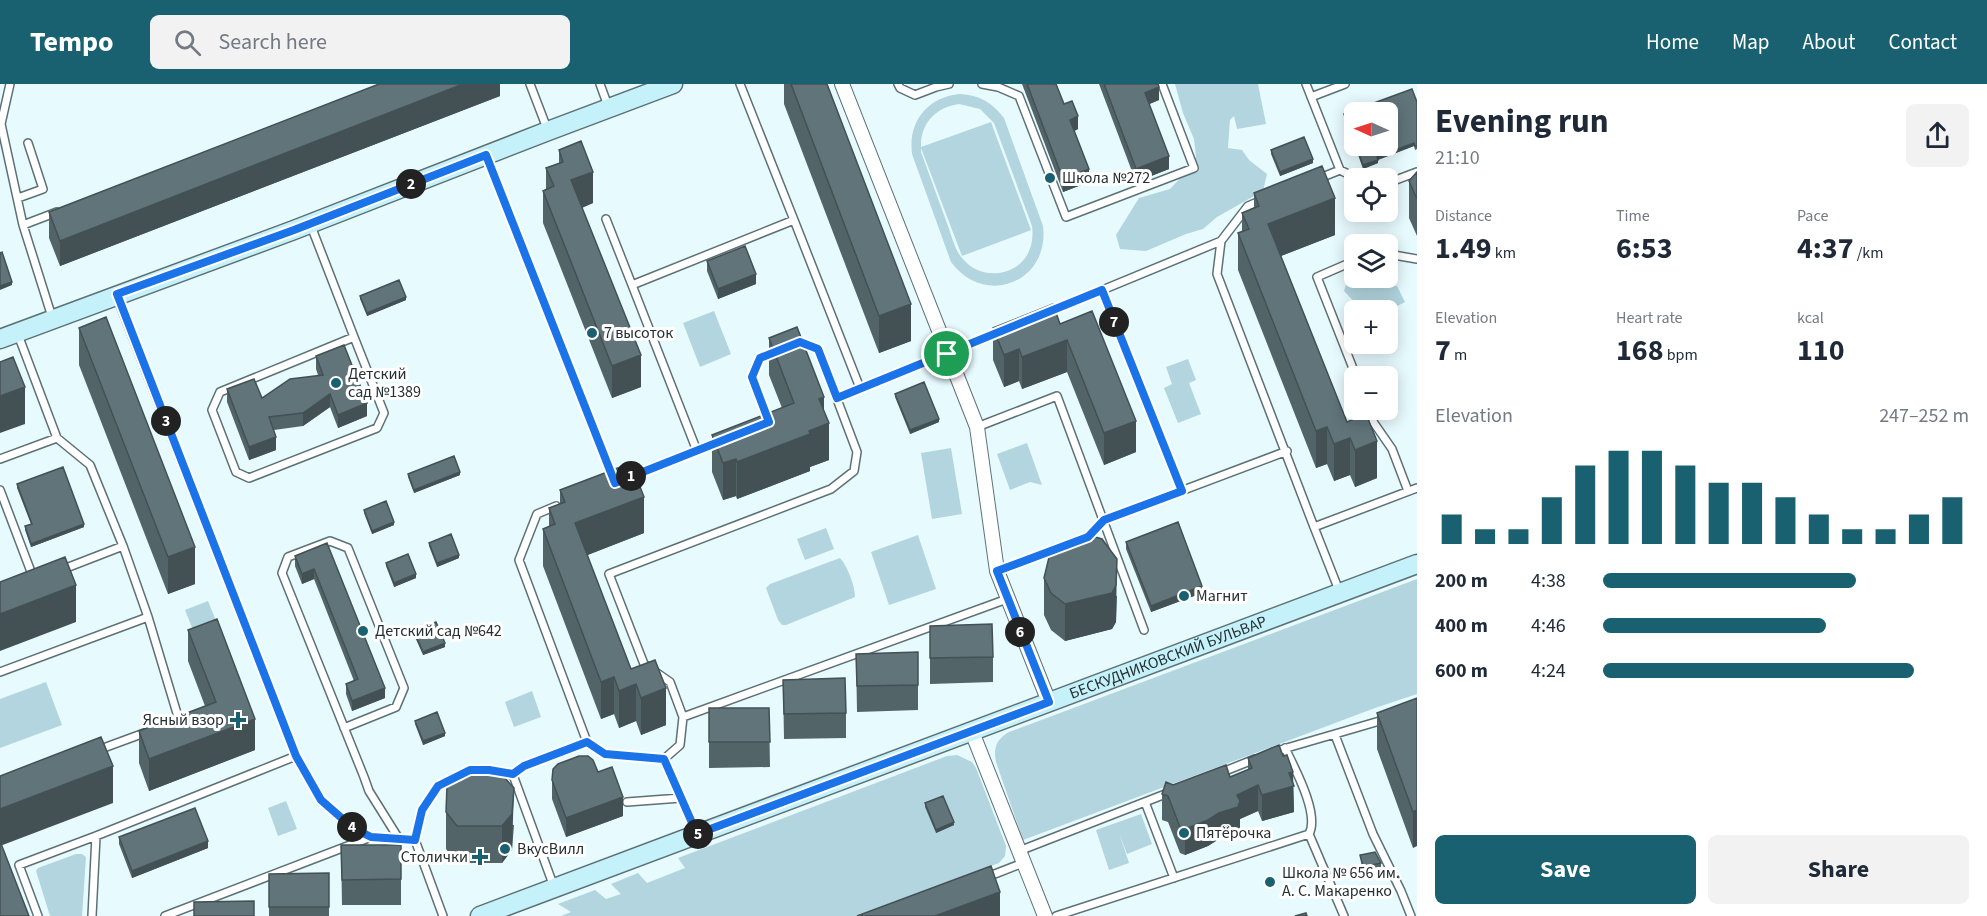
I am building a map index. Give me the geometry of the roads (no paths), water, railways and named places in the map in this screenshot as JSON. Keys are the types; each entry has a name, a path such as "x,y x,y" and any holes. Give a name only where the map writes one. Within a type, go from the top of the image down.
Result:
{"street":[{"path":"8,335 310,224 674,84"},
{"path":"842,84 977,427 997,571 1049,702"},
{"name":"БЕСКУДНИКОВСКИЙ БУЛЬВАР","path":"480,916 1417,564"},
{"path":"972,732 1045,916"}],"lane":[{"path":"10,84 2,124 23,225 53,318"},
{"path":"530,84 548,131"},
{"path":"600,84 609,109"},
{"path":"740,84 860,388"},
{"path":"898,84 900,88 915,95 949,84"},
{"path":"982,84 998,87 1019,96 1066,217 1194,168 1162,84"},
{"path":"1306,84 1340,170 1344,172"},
{"path":"1311,97 1345,84"},
{"path":"18,198 44,189 28,143"},
{"path":"486,155 615,483"},
{"path":"1309,182 1340,170"},
{"path":"1398,179 1417,172"},
{"path":"1047,313 1221,241 1248,206 1268,198"},
{"path":"23,225 64,209"},
{"path":"606,219 697,451"},
{"path":"632,285 794,220"},
{"path":"310,224 384,413 377,428 249,478 236,472 212,410 220,392 354,337"},
{"path":"1221,241 1217,274 1340,593"},
{"path":"1398,256 1417,259"},
{"path":"1344,265 1317,277 1352,366"},
{"path":"1102,290 1182,491"},
{"path":"117,294 296,756 321,800 353,828 371,837 415,840"},
{"path":"837,398 1002,331"},
{"path":"8,335 57,438 90,465 123,546 148,617 179,720 169,724"},
{"path":"566,502 537,514 519,560 587,742 605,754 664,759 680,745 683,717 670,682 644,664 609,574 831,489 854,471 857,452 818,349 800,342 790,346"},
{"path":"759,426 769,422 752,377 760,358 780,350"},
{"path":"977,427 1057,396 1144,630"},
{"path":"1373,420 1392,449 1408,491"},
{"path":"0,459 57,438"},
{"path":"605,486 728,438"},
{"path":"997,571 1088,537 1104,520 1287,451"},
{"path":"1314,527 1417,488"},
{"path":"0,490 34,580"},
{"path":"344,728 396,707 404,688 348,548 330,541 288,558 282,573 369,791 399,839"},
{"path":"56,572 123,546"},
{"path":"25,583 45,576"},
{"path":"683,717 1007,599"},
{"path":"0,672 148,617"},
{"path":"1213,776 1285,748 1394,716"},
{"path":"87,754 159,728"},
{"path":"1335,735 1373,834 1411,916"},
{"path":"443,916 415,840 422,810 438,786 470,770 513,774 524,766 587,742"},
{"path":"1056,916 1309,834 1313,826 1312,817 1299,778 1285,748"},
{"path":"38,916 19,865 296,756"},
{"path":"664,759 697,834"},
{"path":"513,774 554,887"},
{"path":"979,880 1021,857 1173,791"},
{"path":"627,802 681,798"},
{"path":"1145,802 1174,878"},
{"path":"1309,834 1344,916"},
{"path":"92,916 96,836"},
{"path":"165,916 371,837"}],"place":[{"name":"Школа №272","path":"1050,178"},
{"name":"7 высоток","path":"592,333"},
{"name":"Детский сад №1389","path":"336,383"},
{"name":"Магнит","path":"1184,596"},
{"name":"Детский сад №642","path":"363,631"},
{"name":"Ясный взор","path":"238,720"},
{"name":"Пятёрочка","path":"1184,833"},
{"name":"ВкусВилл","path":"505,849"},
{"name":"Столички","path":"480,857"},
{"name":"Школа № 656 им. А. С. Макаренко","path":"1270,882"}]}
